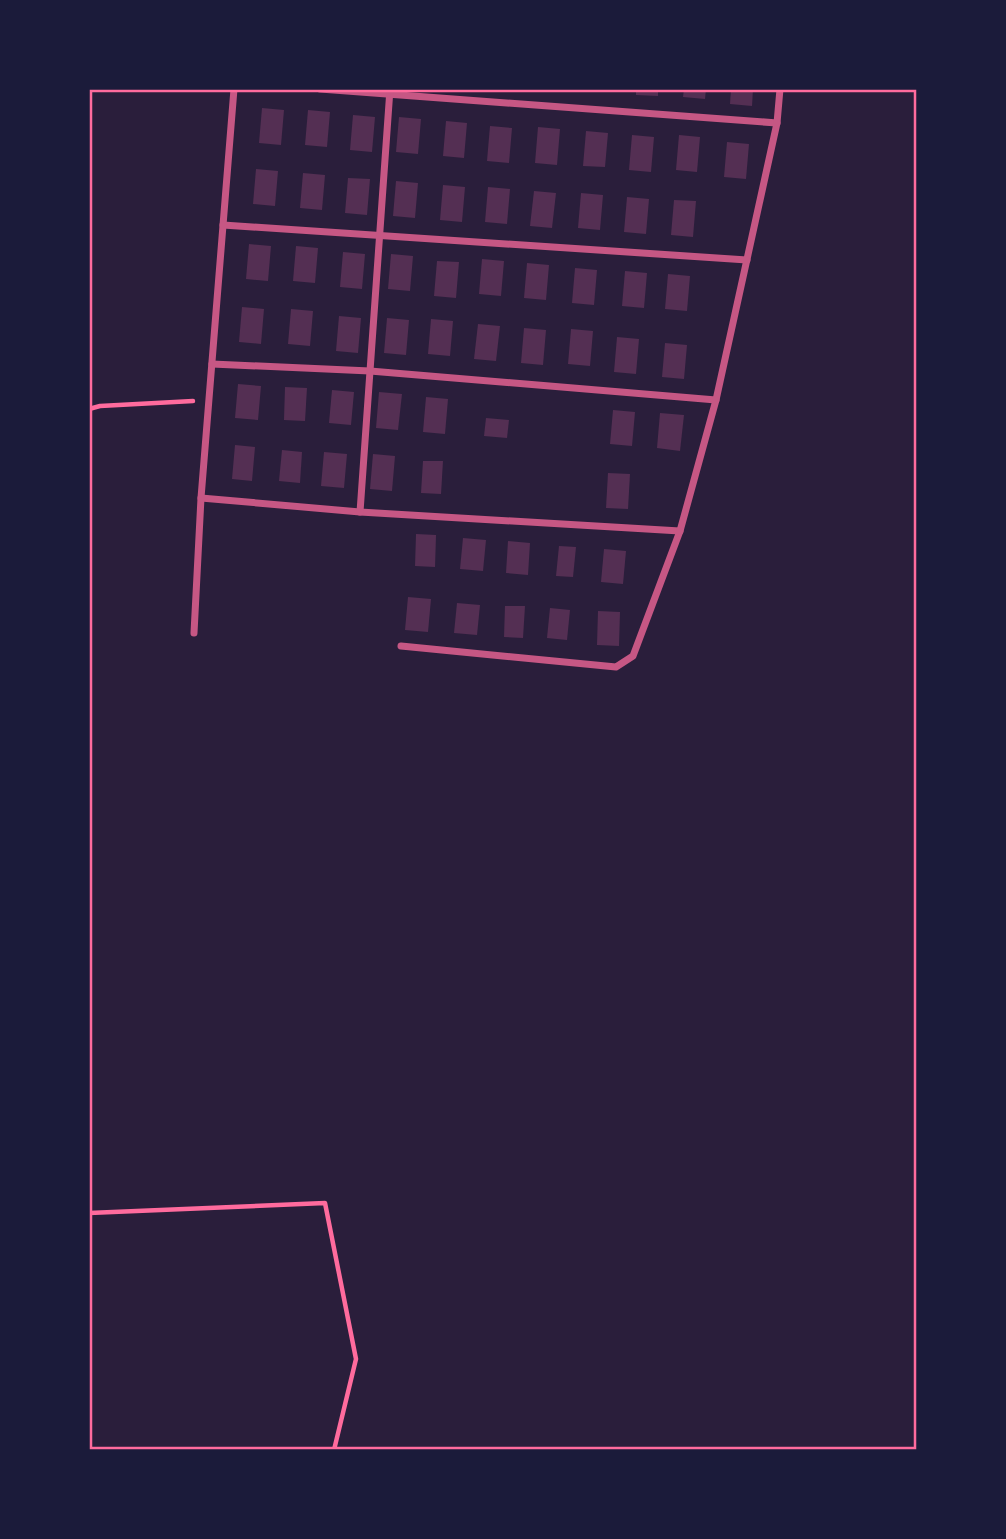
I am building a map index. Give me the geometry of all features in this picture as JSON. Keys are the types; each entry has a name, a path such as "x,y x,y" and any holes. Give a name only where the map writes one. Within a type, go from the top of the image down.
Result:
{"street":[{"path":"194,633 201,498 234,89"},
{"path":"320,89 390,92 777,123"},
{"path":"401,646 616,667 633,656 680,531 716,400 777,123 780,89"},
{"path":"360,512 390,92"},
{"path":"223,225 747,260"},
{"path":"212,364 370,370 716,400"},
{"path":"201,498 360,512 680,531"}],"path":[{"path":"89,409 100,406 209,400"},
{"path":"89,493 89,512"},
{"path":"89,1213 325,1203 356,1359 334,1450"}],"shaded area":[{"path":"89,89 917,89 917,1450 89,1450"}],"building":[{"path":"636,89 658,89 658,96 636,95"},
{"path":"684,89 706,89 705,99 683,97"},
{"path":"731,89 753,89 752,106 730,104"},
{"path":"262,108 284,110 281,145 259,143"},
{"path":"308,110 330,112 327,147 305,145"},
{"path":"353,115 375,117 372,152 350,150"},
{"path":"399,117 421,119 418,154 396,152"},
{"path":"446,121 467,123 464,158 443,156"},
{"path":"490,126 512,128 509,163 487,161"},
{"path":"538,127 560,129 557,165 535,163"},
{"path":"586,131 608,133 605,167 583,166"},
{"path":"632,135 654,137 651,172 629,170"},
{"path":"679,135 700,137 697,172 676,170"},
{"path":"727,142 749,144 746,179 724,177"},
{"path":"256,169 278,171 275,206 253,204"},
{"path":"303,173 325,175 322,210 300,208"},
{"path":"348,178 370,179 367,215 345,213"},
{"path":"396,181 418,183 415,218 393,216"},
{"path":"443,185 465,187 462,222 440,220"},
{"path":"488,187 510,189 507,224 485,222"},
{"path":"534,191 556,193 552,228 530,226"},
{"path":"581,193 603,195 600,230 578,228"},
{"path":"627,197 649,199 646,234 624,232"},
{"path":"674,200 696,201 693,237 671,235"},
{"path":"249,244 271,246 268,281 246,279"},
{"path":"296,246 318,248 315,283 293,281"},
{"path":"343,252 365,254 362,289 340,287"},
{"path":"391,254 413,256 410,291 388,289"},
{"path":"482,259 504,261 501,296 479,294"},
{"path":"437,261 459,262 456,298 434,296"},
{"path":"527,263 549,265 546,300 524,298"},
{"path":"575,268 597,270 594,305 572,303"},
{"path":"625,271 647,273 644,308 622,306"},
{"path":"668,274 690,276 687,311 665,309"},
{"path":"242,307 264,309 261,344 239,342"},
{"path":"291,309 313,311 310,346 288,344"},
{"path":"339,316 361,318 358,353 336,351"},
{"path":"387,318 409,320 406,355 384,353"},
{"path":"431,319 453,321 450,356 428,354"},
{"path":"478,324 500,326 496,361 474,359"},
{"path":"524,328 546,330 543,365 521,363"},
{"path":"571,329 593,331 590,366 568,364"},
{"path":"617,337 639,339 636,374 614,372"},
{"path":"665,343 687,345 684,379 662,377"},
{"path":"238,384 261,386 258,420 235,418"},
{"path":"285,387 307,388 305,421 284,420"},
{"path":"332,390 354,392 351,425 329,423"},
{"path":"379,392 402,394 398,430 376,428"},
{"path":"426,397 448,399 445,434 423,432"},
{"path":"613,410 635,412 632,446 610,444"},
{"path":"660,413 684,415 680,451 657,448"},
{"path":"486,418 509,420 507,438 484,436"},
{"path":"235,445 255,447 252,481 232,479"},
{"path":"282,450 302,452 300,483 279,481"},
{"path":"324,452 347,454 344,488 321,486"},
{"path":"373,454 395,456 392,491 370,489"},
{"path":"423,461 443,461 441,494 421,493"},
{"path":"608,473 630,474 628,509 606,508"},
{"path":"416,534 436,535 435,567 415,566"},
{"path":"463,538 486,540 483,571 460,569"},
{"path":"508,541 530,543 528,575 506,573"},
{"path":"559,546 576,547 573,577 556,576"},
{"path":"604,549 626,551 623,584 601,582"},
{"path":"408,597 431,599 428,632 405,630"},
{"path":"457,603 480,605 477,635 454,633"},
{"path":"505,606 525,606 523,638 504,637"},
{"path":"550,608 570,610 567,640 547,638"},
{"path":"598,611 620,612 619,646 597,645"}]}
